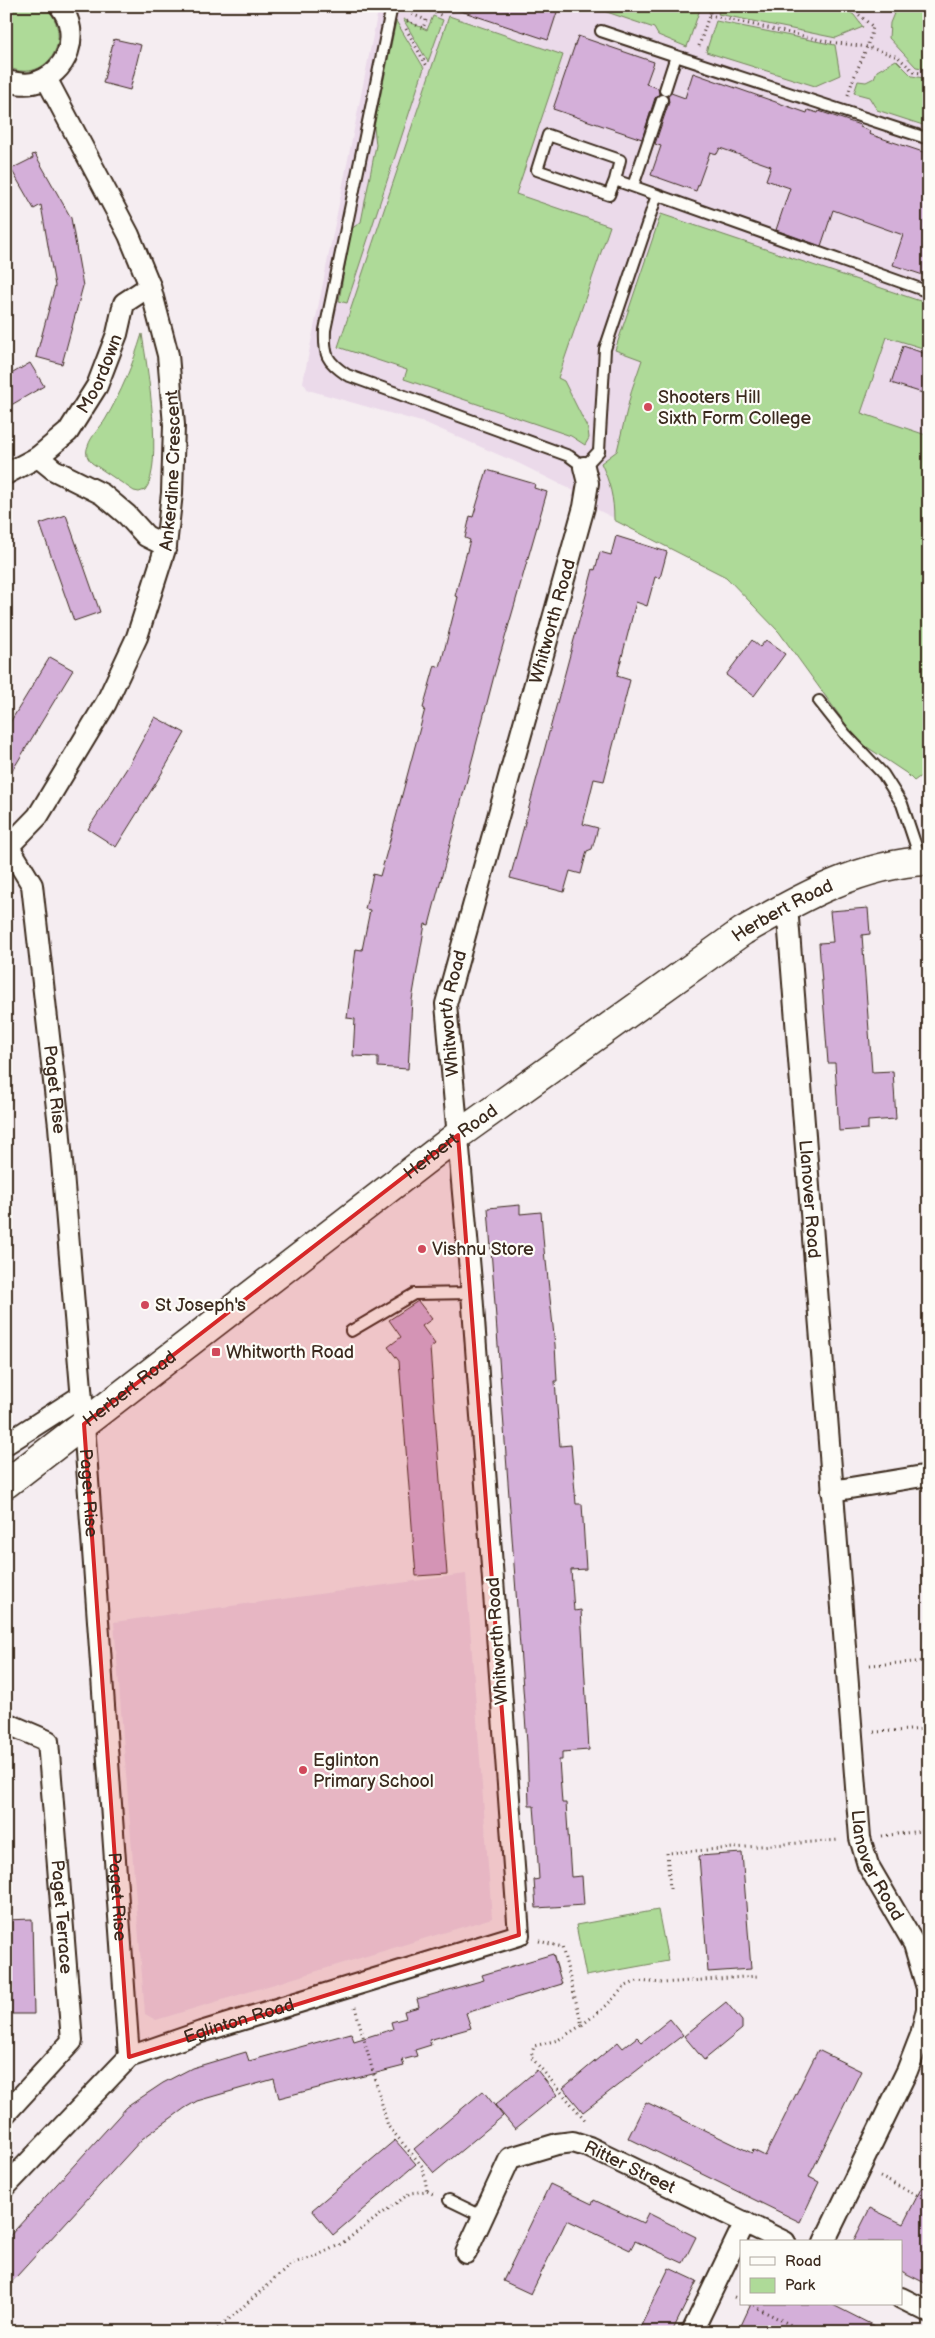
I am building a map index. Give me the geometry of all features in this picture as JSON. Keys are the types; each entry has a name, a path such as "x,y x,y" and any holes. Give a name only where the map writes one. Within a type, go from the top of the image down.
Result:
{"street":[{"path":"6,81 19,84 33,83 46,78 58,69 67,56 71,42 67,8"},
{"name":"Ankerdine Crescent","path":"8,848 38,816 106,703 138,637 166,546 172,493 174,426 168,355 150,286 129,235 46,78"},
{"name":"Moordown","path":"6,474 38,457 68,432 97,386 117,334 124,303 150,286"},
{"path":"38,457 54,470 102,494 146,536 166,546"},
{"name":"Whitworth Road","path":"519,1935 472,1293 446,1004 584,507 588,483 584,467"},
{"name":"Paget Rise","path":"8,848 32,885 59,1126 82,1396 130,2057"},
{"name":"Herbert Road","path":"6,1484 458,1135 743,931 787,906 843,880 883,867 925,862"},
{"name":"Llanover Road","path":"787,906 860,1838 868,1865 914,1944 927,1988 927,2009 921,2035 907,2071 825,2240"},
{"name":"Herbert Road","path":"6,1444 82,1396"},
{"path":"832,1491 929,1475"},
{"name":"Paget Terrace","path":"6,1723 48,1741 72,2041 6,2113"},
{"name":"Eglinton Road","path":"6,2186 130,2057 349,1986 519,1935"},
{"name":"Ritter Street","path":"466,2253 510,2158 557,2144 573,2142 589,2147 781,2240"},
{"path":"692,2332 745,2222"},
{"path":"902,2298 929,2312"}],"lane":[{"path":"396,12 325,330 324,351 334,366 348,376 569,456 584,467 599,452 605,348 657,195"},
{"path":"601,31 929,139"},
{"path":"633,186 676,56"},
{"path":"548,135 620,160 614,180 609,195 537,170 548,135"},
{"path":"614,180 929,292"},
{"path":"819,701 846,735 883,774 902,804 925,862"},
{"path":"351,1331 414,1294 472,1293"},
{"path":"449,2200 482,2216"}],"path":[{"path":"416,6 441,15"},
{"path":"694,62 712,6"},
{"path":"843,111 853,77 868,47 872,27 849,6"},
{"path":"396,12 426,20 424,28 396,12"},
{"path":"396,12 428,68"},
{"path":"709,15 830,42 868,47 898,57 914,72 929,74"},
{"path":"846,1667 929,1661"},
{"path":"851,1734 929,1729"},
{"path":"670,1889 667,1853 860,1838 929,1830"},
{"path":"519,1935 562,1947 582,2025"},
{"path":"576,2110 531,2057 534,2046 558,2040 582,2025 608,2005 624,1987 637,1981 662,1983 758,1976"},
{"path":"349,1986 388,2126 423,2167 428,2191"},
{"path":"860,2168 929,2201"},
{"path":"214,2332 293,2263 314,2257 341,2244 410,2193 428,2191 449,2200"},
{"path":"753,2306 805,2332"}],"highlighted area":[{"path":"458,1135 519,1935 129,2057 84,1424"}],"shaded area":[{"name":"Shooters Hill Sixth Form College","path":"379,6 929,6 929,770 914,781 783,627 727,575 572,497 574,491 518,463 428,424 308,390 303,382"},
{"name":"Eglinton Primary School","path":"466,1574 492,1918 156,2020 145,2014 114,1622"}],"green space":[{"path":"6,6 45,6 54,19 58,33 57,45 52,57 43,65 32,70 20,71 6,66"},
{"path":"589,6 701,6 687,47 658,35 654,28"},
{"path":"721,6 841,6 854,15 863,27 836,38 718,14"},
{"path":"897,6 929,6 929,69 916,67 889,38 890,23"},
{"path":"433,16 443,20 428,62 403,19 427,30"},
{"path":"449,16 563,55 516,194 610,226 558,378 564,381 588,429 589,438 585,445 571,436 404,379 407,370 338,347"},
{"path":"396,21 424,68 347,303 339,301 351,229 361,222 376,145 374,127"},
{"path":"716,21 835,45 840,75 815,86 706,52"},
{"path":"896,60 912,76 929,79 929,127 877,110 869,97 854,93 858,81 866,82 874,78 877,71"},
{"path":"661,214 929,304 929,350 887,337 861,413 929,436 929,770 914,781 906,773 858,741 779,632 726,577 614,520 611,491 601,463 617,451 632,389 642,360 615,350"},
{"path":"142,334 154,439 151,478 145,490 139,492 134,491 92,463 87,451 91,439 111,410 121,389"},
{"path":"658,1910 668,1961 586,1976 576,1925"}],"building":[{"path":"459,6 559,6 548,40 458,10"},
{"path":"578,36 654,62 646,84 658,88 659,94 655,98 642,139 553,109"},
{"path":"114,39 141,45 130,90 103,83"},
{"path":"693,73 807,113 808,110 818,113 819,111 860,125 860,127 870,131 869,134 929,154 929,277 893,265 903,235 833,210 821,246 776,230 790,188 766,180 771,166 720,148 717,154 710,152 696,191 651,175 661,146 655,144 669,102 668,96 671,93 685,98"},
{"path":"35,154 71,218 83,286 62,364 36,357 55,286 41,205 34,209 11,169 33,158 32,155"},
{"path":"903,346 929,355 929,395 891,383"},
{"path":"30,363 44,386 6,408 6,377"},
{"path":"487,470 535,484 534,488 547,492 494,676 429,925 425,924 412,1000 408,1069 378,1067 378,1057 353,1056 355,1019 347,1018 356,949 362,950 370,910 365,909 373,874 380,876 435,665 440,667 458,597 455,596 470,540 465,538 470,516 473,517"},
{"path":"66,515 100,612 74,621 40,524"},
{"path":"616,536 667,552 660,578 655,577 647,606 636,602 617,676 630,680 604,781 594,779 583,824 598,828 592,849 587,851 581,874 570,871 564,892 510,878 593,569 595,570 600,552 611,555"},
{"path":"752,640 760,647 766,640 785,654 754,696 726,675"},
{"path":"50,657 73,670 6,781 6,729"},
{"path":"155,717 185,733 116,847 88,829 129,765"},
{"path":"868,908 870,934 862,935 872,1072 893,1071 896,1119 868,1121 868,1129 839,1131 835,1063 828,1063 819,943 833,942 830,911"},
{"path":"520,1205 520,1214 541,1212 555,1345 557,1381 555,1381 560,1446 571,1445 576,1504 582,1504 586,1569 571,1570 574,1611 581,1610 589,1750 562,1752 562,1760 559,1760 562,1803 566,1803 571,1877 582,1876 584,1905 536,1908 534,1880 539,1879 536,1832 534,1806 529,1806 527,1743 488,1208"},
{"path":"418,1301 432,1319 422,1326 435,1344 430,1348 447,1574 416,1576 399,1361 388,1347 401,1337 389,1320"},
{"path":"742,1853 751,1969 708,1972 699,1856"},
{"path":"32,1919 34,2014 6,2014 6,1920"},
{"path":"553,1954 562,1984 466,2013 471,2028 429,2040 431,2045 415,2050 417,2056 402,2060 404,2066 279,2098 274,2079 197,2101 185,2108 142,2139 6,2288 6,2240 127,2107 163,2083 192,2068 246,2052 249,2061 351,2033 354,2041 393,2029 391,2022 406,2018 404,2011 419,2007 417,1999 484,1980 482,1975"},
{"path":"726,2002 742,2021 742,2029 704,2060 684,2036"},
{"path":"670,2019 683,2035 583,2112 563,2088 618,2042 623,2048 637,2037 642,2042"},
{"path":"818,2050 861,2071 809,2177 819,2182 800,2222 628,2138 646,2102 752,2153 753,2150 765,2156"},
{"path":"537,2070 557,2095 515,2129 495,2105"},
{"path":"483,2091 503,2116 434,2173 414,2149"},
{"path":"395,2140 416,2164 333,2235 312,2210"},
{"path":"929,2173 929,2285 902,2272 902,2240 854,2240 870,2208 903,2224"},
{"path":"550,2184 592,2204 594,2200 643,2223 648,2213 696,2237 683,2263 635,2241 630,2250 567,2220 531,2294 503,2281"},
{"path":"669,2268 697,2281 672,2332 638,2332"},
{"path":"750,2306 835,2306 886,2332 738,2332"}],"place":[{"name":"Shooters Hill Sixth Form College","path":"648,407"},
{"name":"Vishnu Store","path":"422,1249"},
{"name":"St Joseph's","path":"145,1305"},
{"name":"Whitworth Road","path":"216,1352"},
{"name":"Eglinton Primary School","path":"303,1770"}]}
